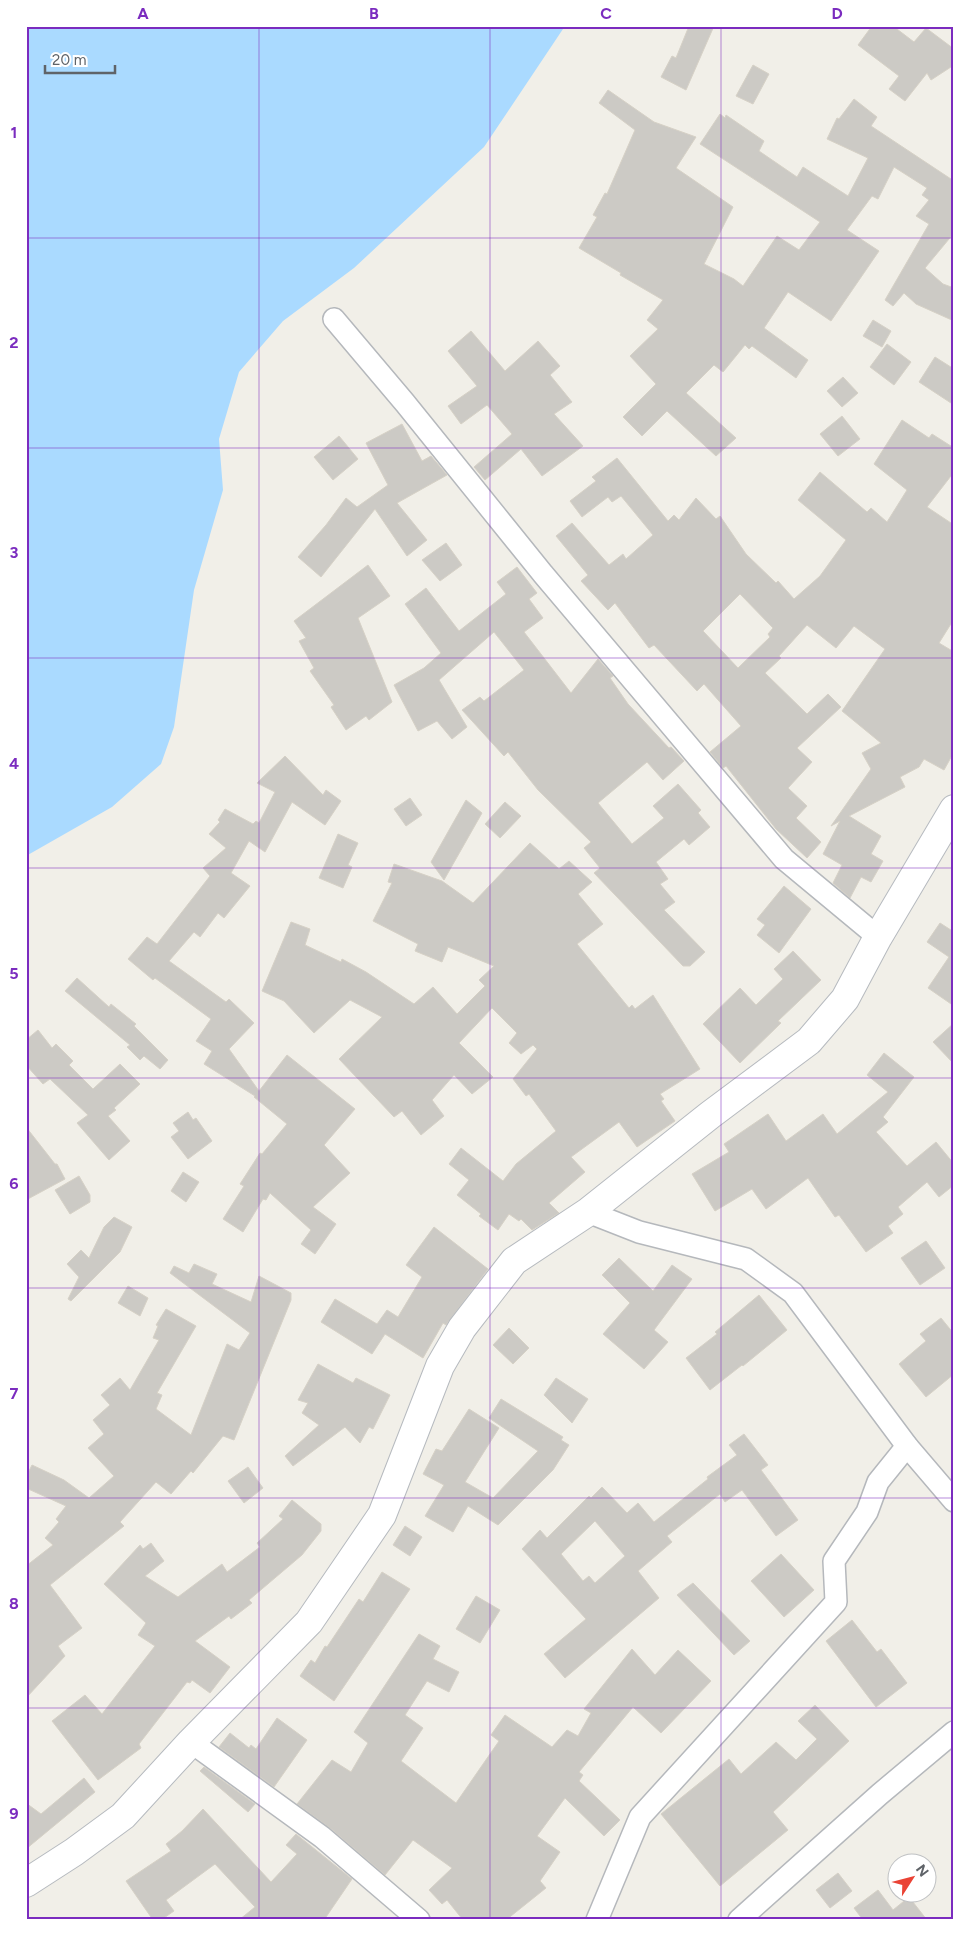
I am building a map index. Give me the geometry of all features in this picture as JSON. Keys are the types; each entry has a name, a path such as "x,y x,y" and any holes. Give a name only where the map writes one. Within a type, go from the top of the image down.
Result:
{"main road":[{"path":"26,1883 74,1852 123,1816 191,1742 309,1622 382,1515 440,1366 462,1328 514,1261 588,1212 710,1115 809,1041 845,999 878,937 954,809"}],"street":[{"path":"334,320 405,403 544,574 784,859 878,937"},
{"path":"588,1212 639,1232 746,1259 793,1293 907,1446 954,1501"},
{"path":"597,1920 640,1817 836,1602 834,1561 867,1512 878,1482 907,1446"},
{"path":"739,1920 880,1794 954,1732"},
{"path":"191,1742 322,1837 419,1920"}],"water":[{"path":"26,26 565,26 484,147 354,268 283,321 239,372 219,439 223,490 194,590 174,727 161,764 112,807 26,856"}],"building":[{"path":"689,26 714,26 686,90 661,77 672,56 676,58"},
{"path":"872,26 893,26 914,42 926,28 954,49 954,65 931,80 927,73 905,101 889,89 899,76 858,45"},
{"path":"753,65 769,74 753,104 736,96"},
{"path":"608,90 654,122 696,137 676,168 733,207 704,264 734,279 743,286 777,236 799,250 820,222 700,144 720,114 725,118 726,115 764,141 759,151 797,177 803,167 848,196 868,158 827,139 837,118 839,119 854,99 877,117 871,126 954,181 954,233 925,268 943,284 954,288 954,321 916,304 904,293 893,306 885,300 929,224 916,216 929,200 922,195 927,188 894,167 878,199 872,196 847,230 879,251 831,321 788,292 764,328 808,360 796,378 752,346 749,349 745,345 723,372 714,365 686,393 736,438 716,456 667,411 642,436 623,417 656,384 630,356 658,329 647,320 663,300 579,248 597,217 593,215 605,193 607,194 635,130 599,103"},
{"path":"873,320 891,331 882,347 863,336"},
{"path":"471,331 505,371 538,341 560,366 550,375 572,402 554,414 583,446 542,476 521,449 485,480 474,467 512,434 487,405 461,424 448,406 477,386 448,351"},
{"path":"887,344 911,362 894,385 870,367"},
{"path":"935,357 954,369 954,405 919,382"},
{"path":"843,377 858,393 842,407 827,391"},
{"path":"842,416 860,439 838,456 820,434"},
{"path":"902,420 929,438 932,434 954,448 954,472 927,507 954,525 954,619 939,643 954,652 954,752 944,770 924,759 919,767 900,777 905,787 849,816 881,836 871,854 883,861 871,882 861,877 850,898 833,883 842,865 823,854 840,821 831,826 871,769 862,753 881,743 842,711 885,649 854,626 836,648 807,625 779,656 781,658 765,673 807,714 828,694 841,707 797,748 812,762 788,788 807,806 796,818 821,842 807,858 776,829 726,766 723,768 710,752 741,726 704,684 697,691 654,645 649,648 615,603 608,610 581,581 588,575 556,536 572,523 609,565 623,554 626,559 653,535 621,496 612,502 608,497 582,517 570,501 596,481 592,477 617,458 668,521 674,515 679,520 696,498 716,519 720,516 746,554 776,583 778,581 794,599 820,576 846,540 798,500 820,472 867,512 871,508 887,522 907,490 874,464","holes":["740,594 773,628 768,634 770,637 738,668 703,631"]},
{"path":"402,424 422,461 431,456 447,475 397,503 427,540 407,556 375,509 321,577 298,557 326,525 346,498 357,507 388,485 366,443"},
{"path":"339,436 358,459 333,480 314,457"},
{"path":"446,543 462,565 440,581 422,560"},
{"path":"368,565 390,596 358,618 392,702 369,720 366,716 346,730 331,707 334,705 310,671 314,668 299,641 306,638 294,621"},
{"path":"517,567 537,593 529,599 543,618 524,632 571,693 598,659 613,676 610,678 628,704 669,748 671,747 684,761 663,780 647,762 598,803 632,844 664,818 653,806 678,784 701,810 698,813 710,827 689,845 684,839 656,862 668,879 660,884 675,902 664,910 705,952 690,966 683,966 594,873 600,868 584,848 591,842 538,790 508,752 504,756 462,710 480,697 484,701 524,670 494,632 439,680 467,727 452,739 437,721 418,731 394,685 424,668 441,653 405,604 426,588 459,631 506,594 497,582"},
{"path":"285,756 323,795 326,790 341,801 325,825 292,802 265,852 249,841 231,873 250,886 224,918 218,913 200,937 194,932 169,961 226,1002 229,999 254,1023 229,1049 259,1091 287,1055 355,1109 324,1145 350,1173 313,1207 336,1224 315,1254 301,1244 311,1230 270,1193 266,1200 263,1199 243,1232 223,1219 244,1186 240,1184 260,1153 262,1154 287,1124 255,1096 204,1064 212,1051 196,1041 211,1019 155,978 153,980 128,959 147,937 157,944 210,876 203,868 226,848 209,834 220,822 218,820 225,809 253,824 256,821 259,823 275,792 257,783"},
{"path":"410,798 422,815 406,826 394,809"},
{"path":"466,800 482,813 444,880 431,862"},
{"path":"505,802 521,816 500,838 485,824"},
{"path":"338,834 358,843 348,865 352,867 343,888 319,878"},
{"path":"530,843 559,869 569,861 592,882 578,894 603,924 577,944 629,1008 632,1005 635,1009 653,995 700,1069 660,1094 664,1099 661,1101 675,1121 637,1147 619,1122 571,1157 585,1172 549,1203 559,1213 532,1230 521,1219 519,1221 509,1214 498,1230 479,1216 481,1214 457,1195 469,1180 449,1164 461,1148 503,1181 516,1164 556,1131 529,1094 526,1096 513,1079 537,1049 533,1045 521,1054 509,1043 517,1033 492,1008 459,1043 493,1077 472,1094 454,1075 432,1100 444,1116 421,1135 402,1111 394,1117 339,1059 382,1017 350,1000 314,1033 284,1001 262,991 291,922 310,929 305,945 341,962 342,959 366,972 414,1004 433,987 457,1014 485,986 479,980 494,966 448,947 442,962 415,951 418,944 373,921 392,883 388,882 394,864 442,881 473,903"},
{"path":"784,886 811,909 779,953 757,935 765,925 757,919"},
{"path":"940,923 954,932 954,1006 928,988 949,957 927,942"},
{"path":"793,951 821,980 778,1021 781,1023 740,1063 703,1024 740,988 756,1005 783,979 774,969"},
{"path":"77,978 109,1007 111,1004 136,1024 134,1026 168,1060 160,1069 144,1056 140,1060 127,1047 130,1045 65,991"},
{"path":"954,1023 954,1064 933,1042"},
{"path":"38,1030 52,1048 56,1044 73,1061 69,1065 93,1089 120,1064 140,1084 108,1116 130,1141 109,1160 77,1123 88,1115 50,1079 43,1084 26,1065 26,1040"},
{"path":"884,1053 914,1077 883,1117 888,1122 876,1132 907,1166 936,1142 954,1164 954,1185 939,1197 927,1182 898,1207 903,1214 888,1226 893,1233 866,1252 839,1215 835,1217 808,1178 766,1209 752,1189 715,1211 692,1174 729,1152 724,1144 768,1114 786,1141 823,1114 837,1134 888,1092 867,1075"},
{"path":"188,1112 193,1120 196,1118 212,1141 188,1159 171,1137 179,1131 173,1123"},
{"path":"26,1127 55,1164 57,1164 65,1179 26,1200"},
{"path":"183,1172 199,1182 186,1202 171,1191"},
{"path":"79,1176 90,1195 90,1202 70,1214 55,1190"},
{"path":"114,1217 132,1227 120,1252 71,1301 68,1299 79,1277 67,1264 81,1250 89,1258 104,1227"},
{"path":"434,1227 488,1269 446,1325 443,1323 423,1358 385,1334 372,1354 321,1322 335,1299 377,1324 387,1310 398,1317 422,1277 406,1265"},
{"path":"926,1241 945,1268 920,1285 901,1258"},
{"path":"619,1258 653,1291 672,1265 692,1279 654,1330 668,1342 644,1369 603,1334 630,1303 602,1275"},
{"path":"194,1264 217,1274 212,1284 251,1302 259,1276 291,1293 291,1300 234,1440 223,1436 193,1473 191,1471 171,1494 156,1482 120,1522 124,1526 50,1585 82,1628 58,1646 65,1656 26,1698 26,1566 53,1545 45,1538 59,1522 56,1519 66,1506 26,1488 26,1477 32,1465 64,1480 89,1498 114,1476 88,1448 104,1434 93,1420 110,1405 101,1395 120,1378 130,1390 159,1340 153,1338 158,1326 156,1325 166,1309 196,1326 157,1393 162,1395 156,1409 191,1435 227,1344 239,1350 250,1333 170,1273 174,1266 189,1273"},
{"path":"128,1286 148,1298 140,1316 118,1303"},
{"path":"759,1295 787,1330 710,1390 686,1358 717,1334 715,1332"},
{"path":"941,1318 954,1334 954,1374 926,1397 899,1364 926,1341 920,1334"},
{"path":"509,1328 529,1348 513,1364 493,1345"},
{"path":"318,1364 353,1383 356,1378 390,1395 373,1429 369,1427 360,1443 345,1427 293,1466 285,1456 319,1425 302,1413 308,1403 298,1400"},
{"path":"556,1378 588,1399 572,1423 544,1395"},
{"path":"501,1399 563,1437 561,1440 569,1445 553,1470 498,1525 468,1506 453,1532 425,1516 444,1485 423,1474 436,1449 442,1451 469,1409 499,1428 465,1482 493,1498 538,1451 489,1418"},
{"path":"744,1434 768,1465 761,1470 798,1520 776,1536 742,1490 725,1502 720,1494 667,1536 672,1542 638,1571 659,1598 565,1678 544,1654 586,1619 522,1549 540,1530 547,1538 589,1496 591,1498 602,1487 627,1513 638,1503 654,1522 708,1479 707,1477 737,1455 729,1445","holes":["595,1521 625,1556 595,1583 589,1576 583,1581 561,1554"]},
{"path":"248,1467 263,1488 244,1503 228,1481"},
{"path":"292,1500 321,1524 321,1531 302,1555 249,1600 252,1603 231,1619 229,1616 195,1641 230,1667 210,1693 192,1680 190,1683 187,1682 139,1744 141,1748 98,1780 52,1721 85,1695 102,1714 155,1646 138,1635 146,1623 104,1584 140,1545 143,1549 151,1543 164,1561 145,1576 178,1597 222,1564 227,1572 260,1547 257,1543 283,1519 279,1516"},
{"path":"405,1526 422,1537 410,1556 393,1545"},
{"path":"781,1554 814,1590 784,1617 751,1581"},
{"path":"382,1572 410,1589 334,1701 300,1676 311,1660 315,1663 359,1599 363,1602"},
{"path":"693,1583 750,1641 734,1655 677,1595"},
{"path":"476,1596 500,1610 480,1643 456,1629"},
{"path":"852,1620 877,1652 881,1649 907,1683 876,1707 826,1641"},
{"path":"419,1634 440,1646 433,1659 459,1672 449,1692 427,1681 405,1715 423,1728 401,1761 456,1803 499,1741 491,1735 505,1715 552,1747 567,1730 578,1736 591,1713 584,1709 632,1649 655,1675 678,1650 711,1681 661,1733 633,1707 579,1772 583,1775 579,1781 620,1820 604,1836 565,1798 537,1836 560,1852 540,1881 546,1888 506,1920 463,1920 447,1900 442,1904 429,1890 452,1868 413,1840 385,1875 330,1828 297,1804 332,1760 351,1772 368,1743 354,1732"},
{"path":"815,1705 849,1741 773,1812 788,1830 720,1886 661,1814 729,1759 741,1774 776,1742 796,1760 817,1739 798,1721"},
{"path":"277,1718 307,1740 274,1787 219,1747 230,1733 249,1748 251,1745 256,1749"},
{"path":"204,1767 255,1804 248,1812 200,1771"},
{"path":"84,1778 95,1792 26,1849 26,1803 41,1814"},
{"path":"203,1809 271,1882 297,1854 286,1845 296,1834 352,1879 324,1920 239,1920 255,1907 215,1864 166,1900 174,1911 161,1920 153,1920 126,1881 171,1851 166,1844 182,1831"},
{"path":"838,1873 852,1891 830,1908 816,1890"},
{"path":"878,1890 893,1910 900,1904 914,1904 927,1920 863,1920 854,1908"}]}
